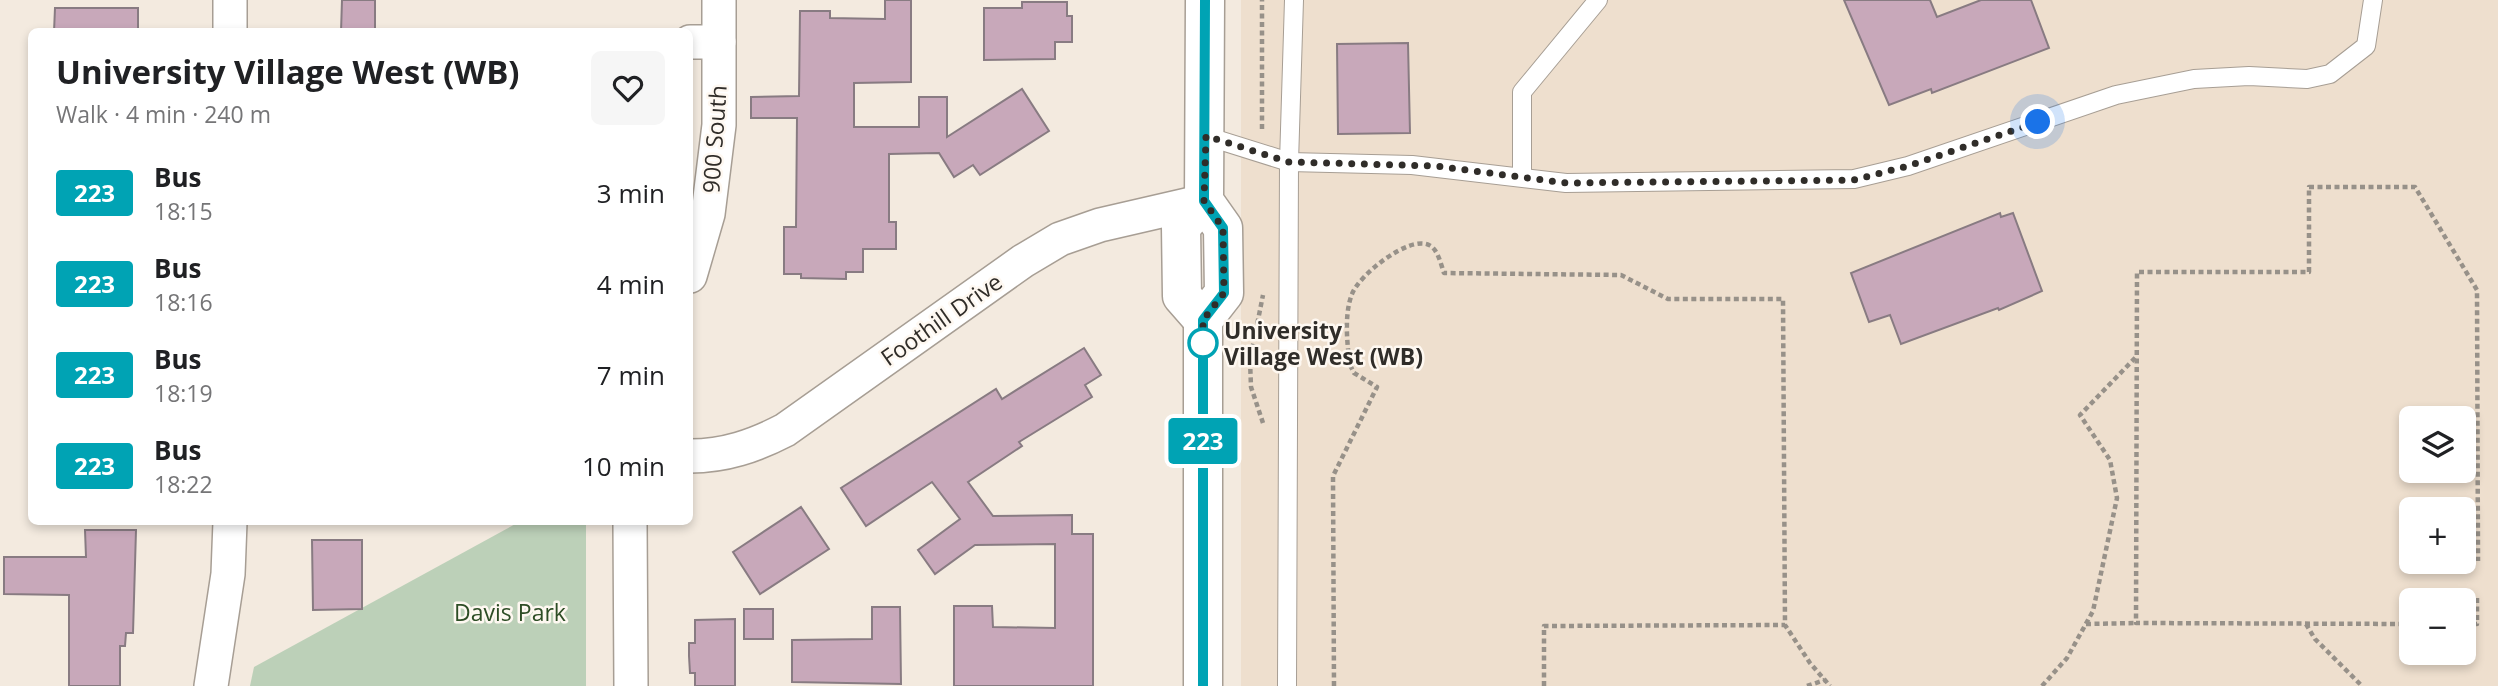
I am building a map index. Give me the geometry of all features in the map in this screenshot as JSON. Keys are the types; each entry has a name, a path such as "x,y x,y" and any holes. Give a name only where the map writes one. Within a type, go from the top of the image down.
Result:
{"main road":[{"path":"1203,686 1203,320 1224,293 1223,228 1204,201 1205,0"}],"street":[{"path":"230,0 230,28"},
{"name":"900 South","path":"693,266 708,214 719,125 704,42 719,0"},
{"name":"Foothill Drive","path":"693,456 718,456 757,444 785,429 1023,261 1060,239 1100,225 1204,201"},
{"path":"211,686 228,574 230,525"},
{"path":"630,525 631,686"}],"lane":[{"path":"1287,686 1289,162 1294,0"},
{"path":"1206,136 1289,162 1412,165 1566,183 1854,180 1908,166 2116,95 2194,79 2308,79 2329,74 2366,46 2373,0"},
{"path":"1522,177 1522,92 1593,1"}],"path":[{"path":"1262,0 1262,127"},
{"path":"2136,623 2137,272 2309,272 2309,187 2415,187 2477,290 2478,561"},
{"path":"1334,686 1334,476 1377,387 1354,373 1350,365 1349,309 1358,280 1372,267 1417,243 1427,243 1434,248 1444,273 1621,275 1668,299 1783,299 1786,625 1830,686"},
{"path":"2042,686 2067,658 2093,611 2117,498 2110,460 2080,415 2137,357"},
{"path":"2476,624 2477,597"},
{"path":"2086,624 2399,624"},
{"path":"2306,624 2315,639 2362,686"},
{"path":"1544,686 1544,626 1786,625"},
{"path":"1807,686 1825,680"}],"shaded area":[{"path":"1241,0 2498,0 2498,686 1241,686"}],"green space":[{"name":"Davis Park","path":"514,525 586,525 586,686 250,686 254,667"}],"building":[{"path":"342,0 375,0 375,28 341,28"},
{"path":"885,0 911,0 911,82 854,83 854,127 919,127 919,97 947,97 947,137 1022,89 1049,131 980,175 973,165 954,177 939,153 889,154 889,222 896,222 896,249 863,249 863,272 846,272 846,279 801,278 801,274 784,274 784,227 796,227 797,118 751,118 751,97 799,96 800,11 830,11 830,18 885,19"},
{"path":"1844,0 1930,0 1937,17 1981,0 2031,0 2049,48 1932,93 1931,89 1889,105"},
{"path":"1022,2 1067,2 1067,16 1072,16 1072,42 1055,42 1055,59 984,60 984,8 1022,8"},
{"path":"55,8 138,8 138,28 54,28"},
{"path":"1408,43 1410,133 1338,134 1337,44"},
{"path":"2000,213 2001,217 2013,213 2042,291 1999,310 1998,308 1901,344 1890,315 1869,322 1851,273"},
{"path":"1084,348 1101,375 1085,385 1092,397 1019,442 1022,446 968,482 993,516 1072,515 1072,534 1093,534 1093,686 954,686 954,606 992,606 993,627 1055,628 1055,544 975,545 935,574 918,550 960,519 932,482 866,526 841,488 996,389 1002,399"},
{"path":"801,507 829,549 760,594 733,552"},
{"path":"85,530 136,530 133,633 126,633 125,646 120,646 120,686 69,686 69,595 4,594 4,557 86,557"},
{"path":"312,540 362,540 362,609 313,610"},
{"path":"872,607 900,607 901,684 792,682 792,640 872,639"},
{"path":"744,609 773,609 773,639 744,639"},
{"path":"735,619 735,686 695,686 695,673 690,673 689,643 695,643 695,620"}],"bus line":[{"name":"223","path":"1203,686 1203,320 1224,293 1223,228 1204,201 1205,0"}],"place":[{"name":"University Village West (WB)","path":"1203,343"}],"route":[{"path":"1203,343 1203,347 1203,320 1224,293 1223,228 1204,201 1206,136 1289,162 1436,166 1566,183 1854,180 1908,166 2038,122"}]}
